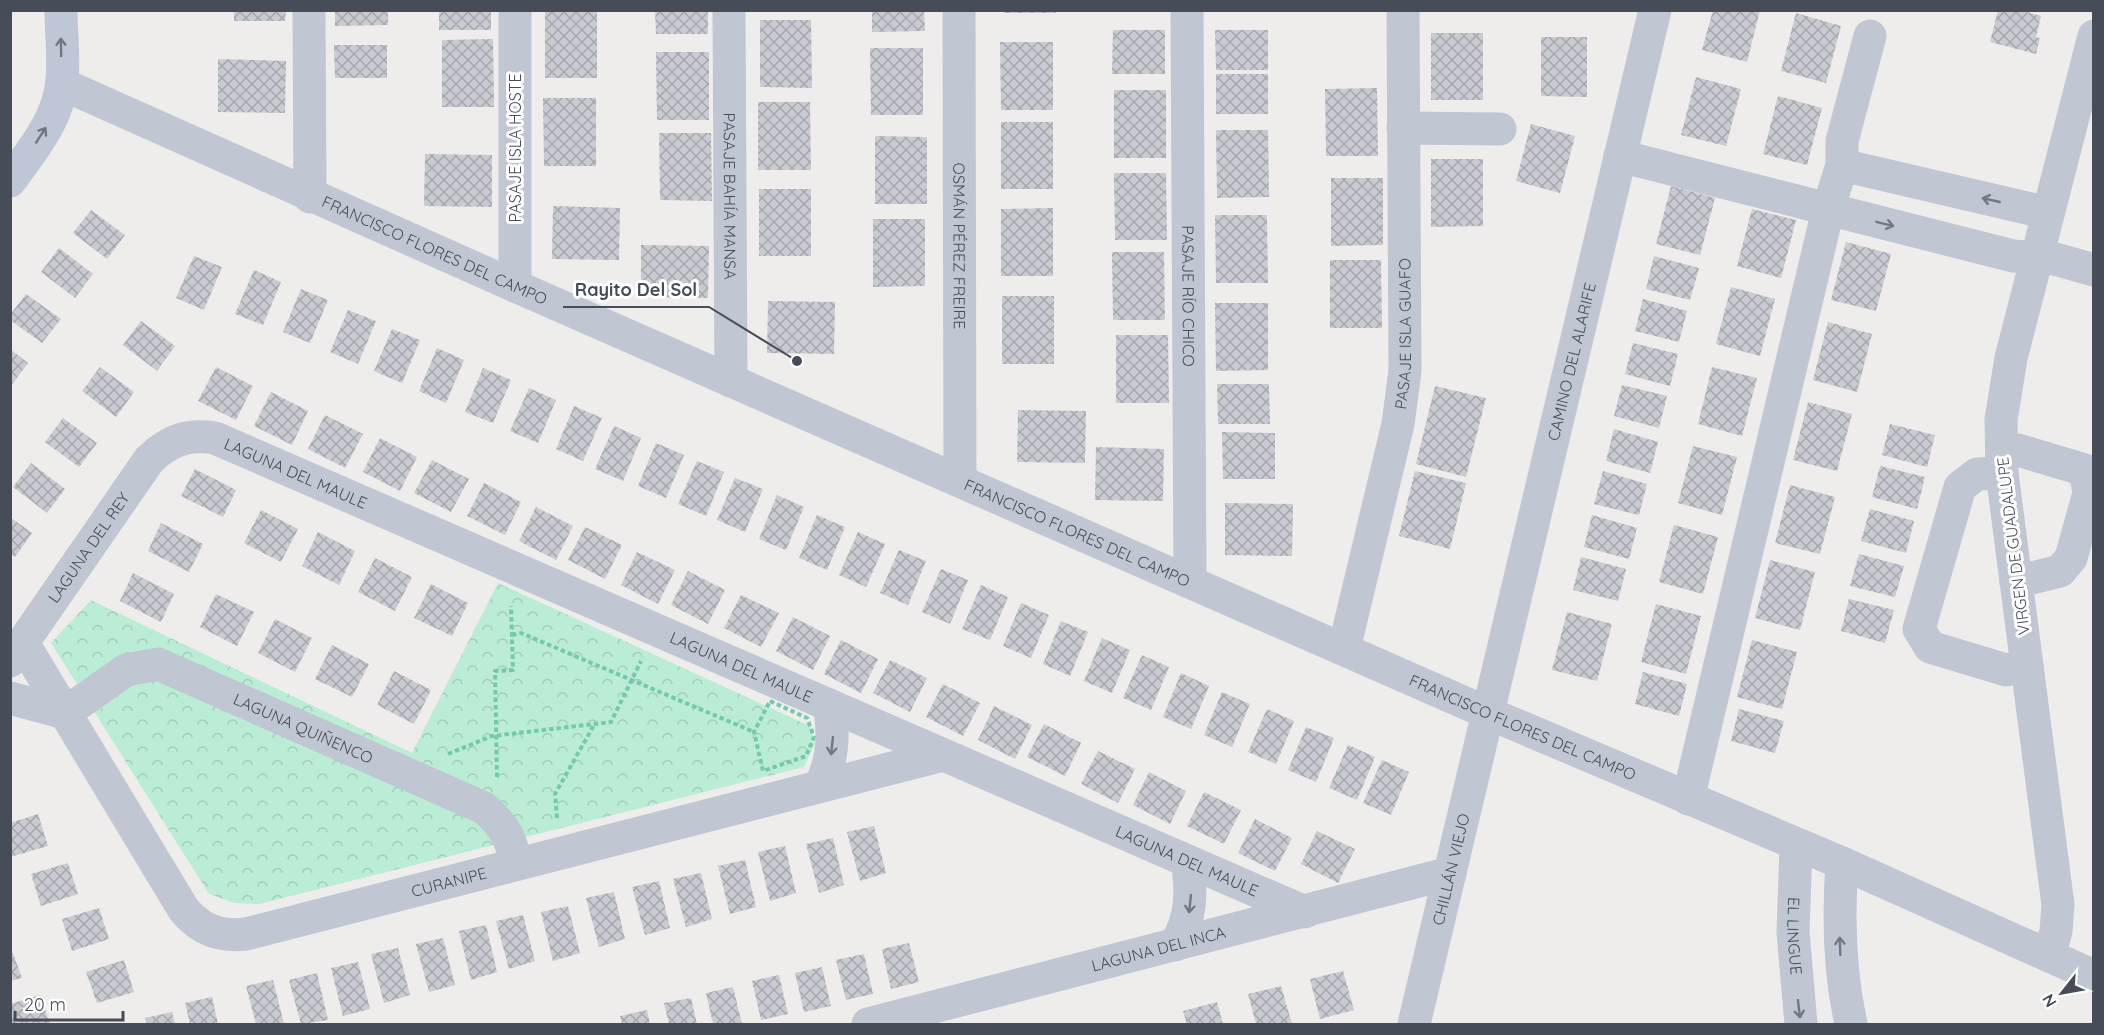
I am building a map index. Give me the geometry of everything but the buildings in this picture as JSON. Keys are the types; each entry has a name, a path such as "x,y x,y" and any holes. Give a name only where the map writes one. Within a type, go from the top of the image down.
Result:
{"street":[{"path":"10,181 49,123 58,103 62,84 61,10"},
{"path":"309,10 310,196"},
{"name":"PASAJE ISLA HOSTE","path":"515,10 515,286"},
{"name":"PASAJE BAHÍA MANSA","path":"729,10 731,381"},
{"name":"OSMÁN PÉREZ FREIRE","path":"958,10 960,481"},
{"name":"PASAJE RÍO CHICO","path":"1187,10 1190,582"},
{"name":"PASAJE ISLA GUAFO","path":"1344,649 1398,424 1405,371 1403,10"},
{"name":"CAMINO DEL ALARIFE","path":"1488,713 1655,10"},
{"path":"1688,799 1828,210 1842,165 1842,141 1870,36"},
{"name":"VIRGEN DE GUADALUPE","path":"2049,956 2056,931 2058,905 2002,463 2001,420 2011,358 2048,213 2089,75 2094,36"},
{"name":"FRANCISCO FLORES DEL CAMPO","path":"62,84 731,381 1488,713 1796,846 1842,863 2094,976"},
{"path":"1403,128 1500,129"},
{"path":"1620,156 2013,256 2055,259 2094,270"},
{"path":"1842,165 2048,213"},
{"name":"LAGUNA DEL MAULE","path":"175,441 188,437 215,438 1305,912"},
{"name":"LAGUNA DEL REY","path":"17,652 149,460 161,448 175,441"},
{"path":"2016,582 2060,571 2071,558 2089,493 2085,470 2018,450 2002,463 1977,474 1960,487 1918,629 1930,647 2006,670 2027,665"},
{"name":"CURANIPE","path":"17,652 65,713 184,910 201,927 229,936 246,934 944,755"},
{"name":"LAGUNA QUIÑENCO","path":"65,713 126,670 158,664 484,808 498,820 510,837 516,863"},
{"path":"10,698 65,713"},
{"path":"820,786 830,763 832,744 829,705"},
{"name":"CHILLÁN VIEJO","path":"1414,1024 1488,713"},
{"name":"EL LINGUE","path":"1796,846 1793,932 1801,1024"},
{"path":"1175,945 1184,932 1191,899 1187,861"},
{"path":"1842,863 1839,952 1851,1024"},
{"name":"LAGUNA DEL INCA","path":"868,1024 1450,873"}],"path":[{"path":"498,820 495,671 513,670 510,566"},
{"path":"513,635 521,633 754,732"},
{"path":"403,772 496,735 611,722 643,656"},
{"path":"760,696 807,718 814,737 806,756 763,771 754,732 770,701"},
{"path":"558,825 555,794 594,724"}],"green space":[{"path":"498,583 810,726 815,743 804,767 259,904 234,903 209,894 51,643 91,600 412,753"}],"place":[{"name":"Rayito Del Sol","path":"797,361"}]}
